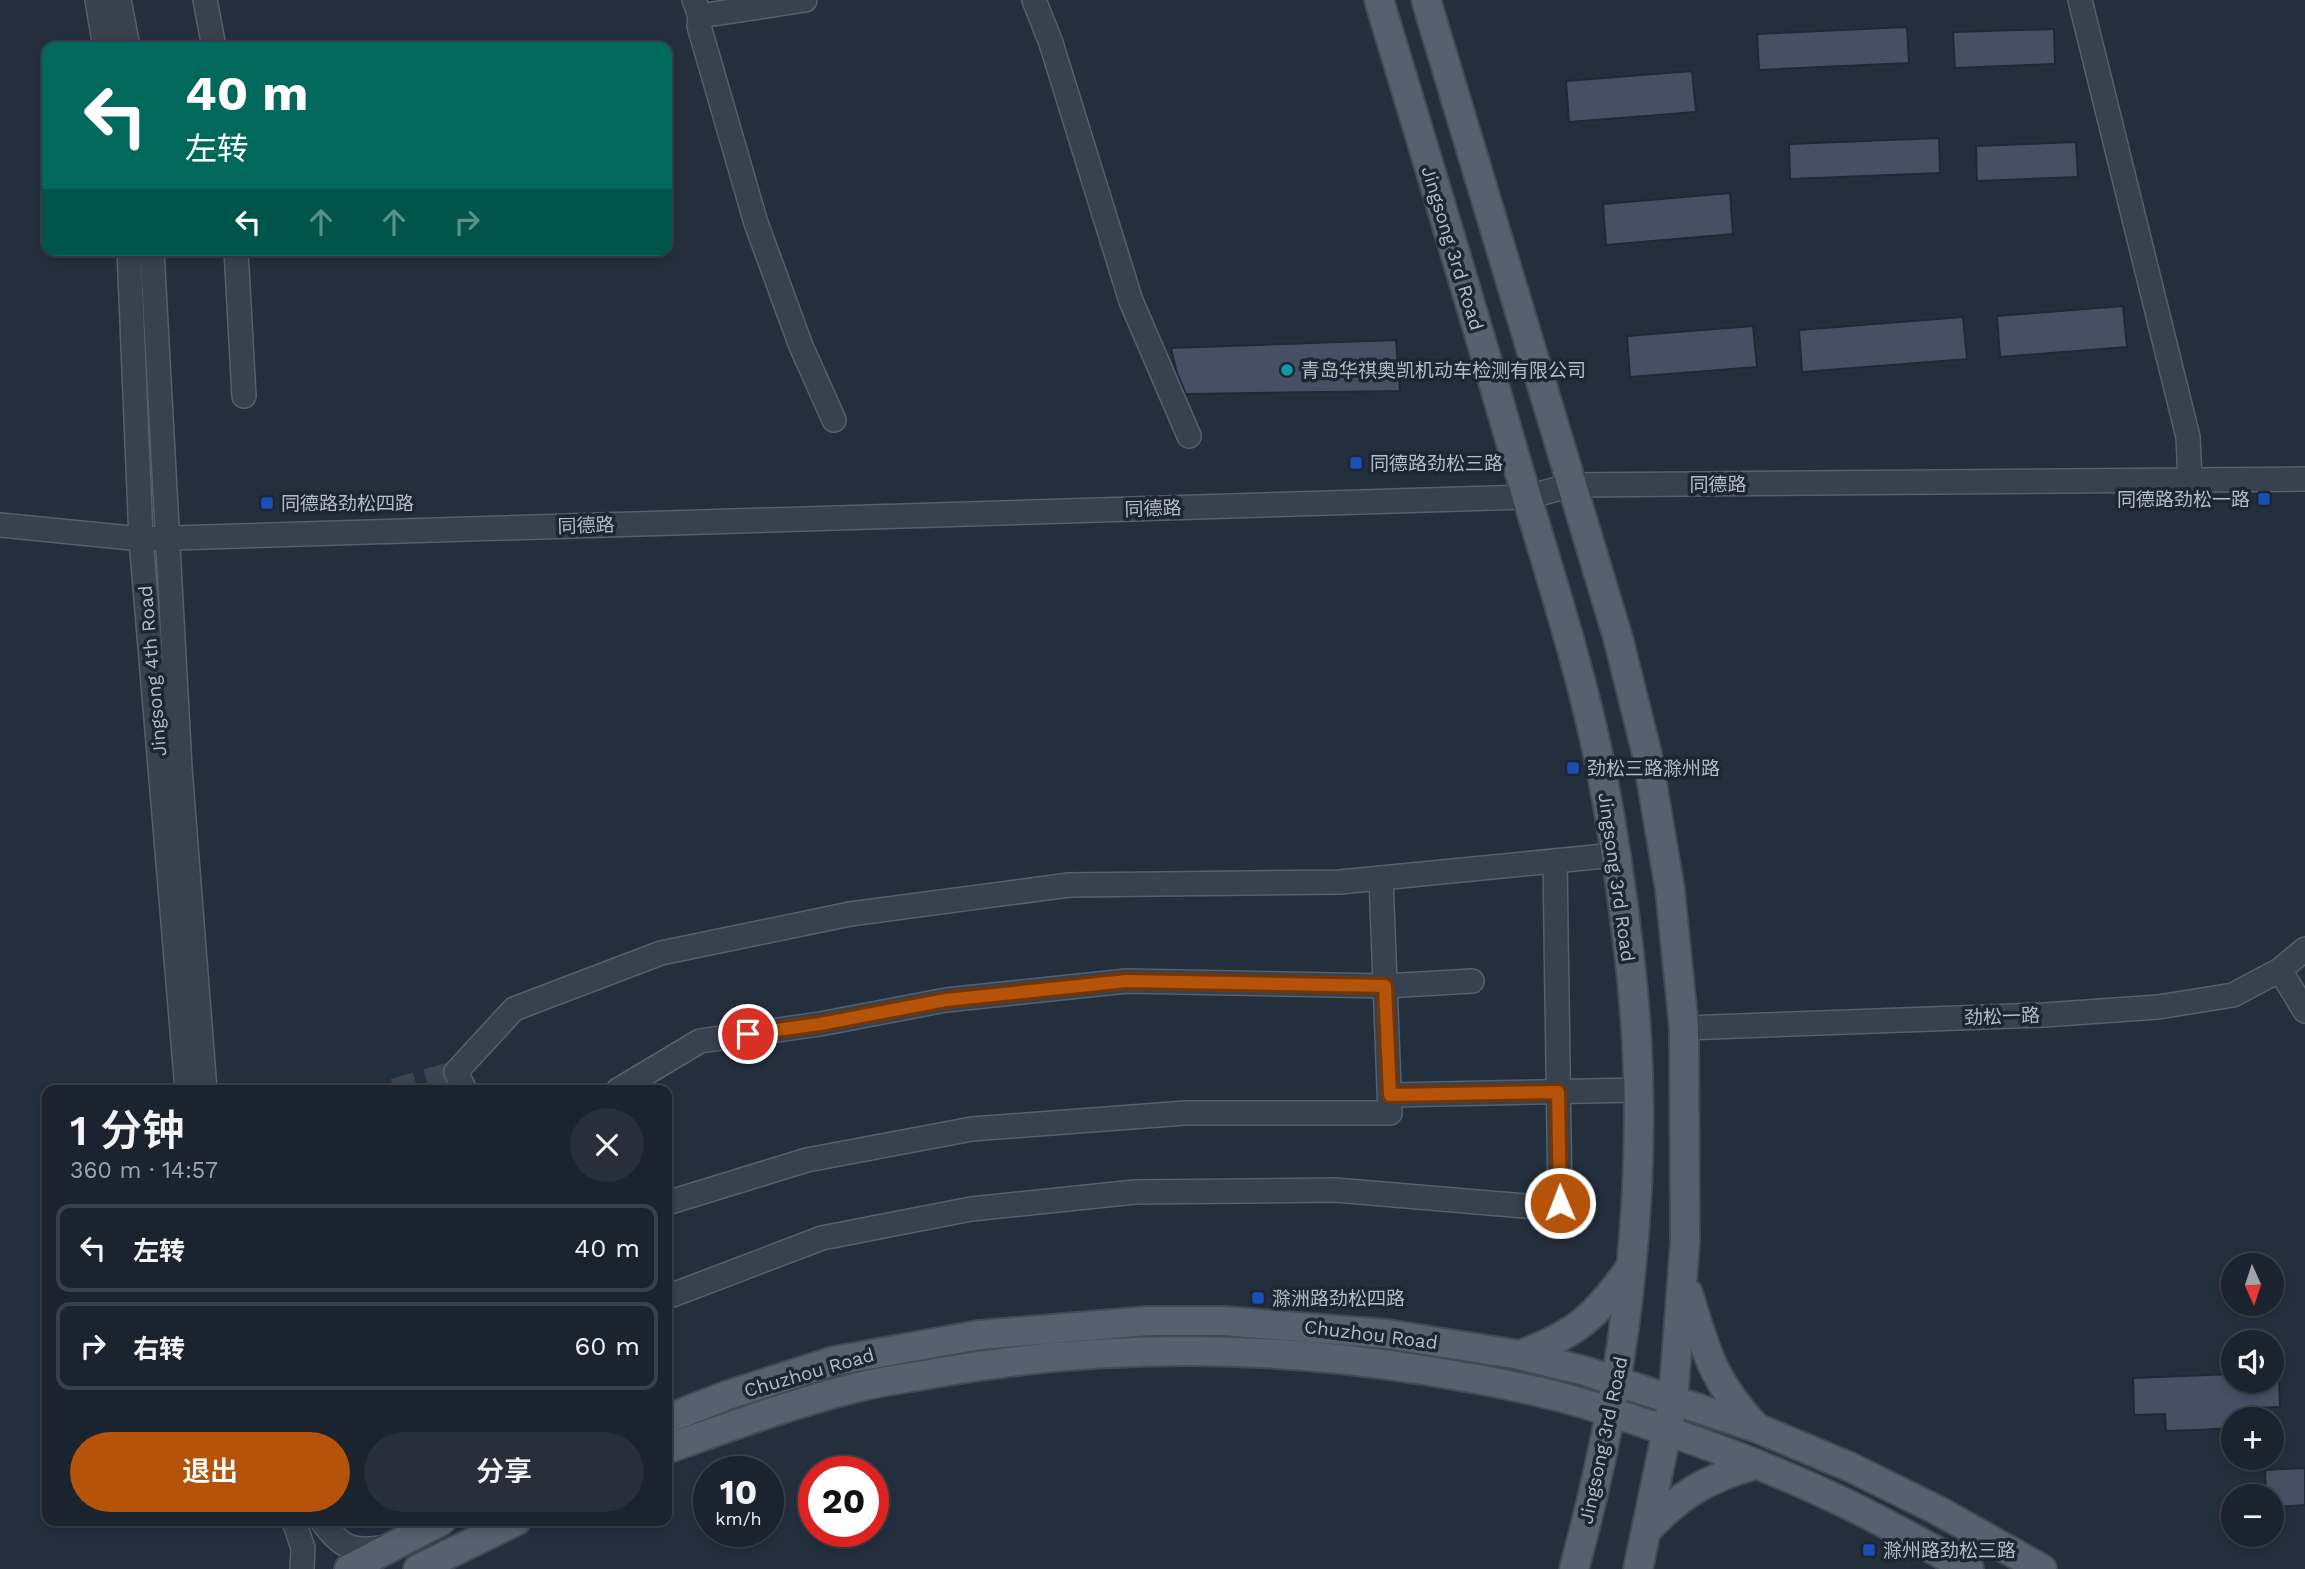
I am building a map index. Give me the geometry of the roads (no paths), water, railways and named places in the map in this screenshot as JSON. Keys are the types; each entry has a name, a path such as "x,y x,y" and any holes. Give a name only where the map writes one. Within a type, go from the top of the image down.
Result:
{"main road":[{"name":"Jingsong 3rd Road","path":"1379,0 1571,650 1600,765 1630,955 1638,1090 1633,1265 1617,1381 1574,1569"},
{"path":"1426,0 1618,638 1647,754 1671,890 1684,1028 1686,1131 1683,1276 1673,1401 1638,1569"},
{"path":"1520,1355 1559,1340 1578,1329 1604,1305 1633,1265"},
{"path":"1683,1276 1709,1361 1734,1404 1757,1428"},
{"name":"Chuzhou Road","path":"672,1417 725,1396 834,1361 979,1335 1065,1326 1161,1321 1293,1325 1387,1334 1520,1355 1617,1381 1757,1428 1830,1458 1906,1494 2042,1569"},
{"name":"Chuzhou Road","path":"672,1447 856,1388 996,1363 1068,1354 1225,1350 1385,1364 1489,1380 1580,1403 1666,1431 1829,1495 1969,1569"},
{"path":"1647,1530 1673,1503 1706,1482 1754,1465"},
{"path":"349,1569 431,1526"},
{"path":"418,1569 506,1526"}],"street":[{"path":"97,0 104,42"},
{"path":"119,0 127,42"},
{"path":"205,0 213,42"},
{"path":"805,0 697,8 699,26 756,223 802,346 834,420"},
{"path":"1034,0 1051,43 1131,301 1189,436"},
{"path":"2080,0 2188,437 2190,480"},
{"name":"Jingsong 4th Road","path":"129,256 141,539 187,1085"},
{"path":"152,256 180,768 205,1085"},
{"path":"236,256 244,396"},
{"name":"同德路","path":"0,525 141,539 1527,497 1573,485 2305,480"},
{"path":"460,1081 514,1009 661,953 850,914 1069,885 1340,882 1615,855"},
{"path":"672,1295 822,1238 971,1209 1135,1192 1335,1190 1525,1206 1560,1203 1555,861"},
{"path":"672,1201 807,1160 972,1129 1185,1113 1390,1113 1381,878"},
{"name":"劲松一路","path":"1684,1028 2044,1015 2158,1007 2232,995 2280,971 2305,950"},
{"path":"2280,971 2305,1011"},
{"path":"626,1085 699,1041 820,1024 946,1000 1127,981 1385,986 1472,981"},
{"path":"1390,1095 1638,1090"},
{"path":"297,1528 308,1540 319,1539 323,1526"},
{"path":"326,1526 335,1539 354,1549 395,1545"},
{"path":"297,1528 304,1556 302,1569"}],"tunnel":[{"path":"411,1085 456,1072"}],"place":[{"name":"青岛华祺奥凯机动车检测有限公司","path":"1287,370"},
{"name":"同德路劲松三路","path":"1356,463"},
{"name":"同德路劲松一路","path":"2264,499"},
{"name":"同德路劲松四路","path":"267,503"},
{"name":"劲松三路滁州路","path":"1573,768"},
{"name":"滁洲路劲松四路","path":"1258,1298"},
{"name":"滁州路劲松三路","path":"1869,1550"}]}
